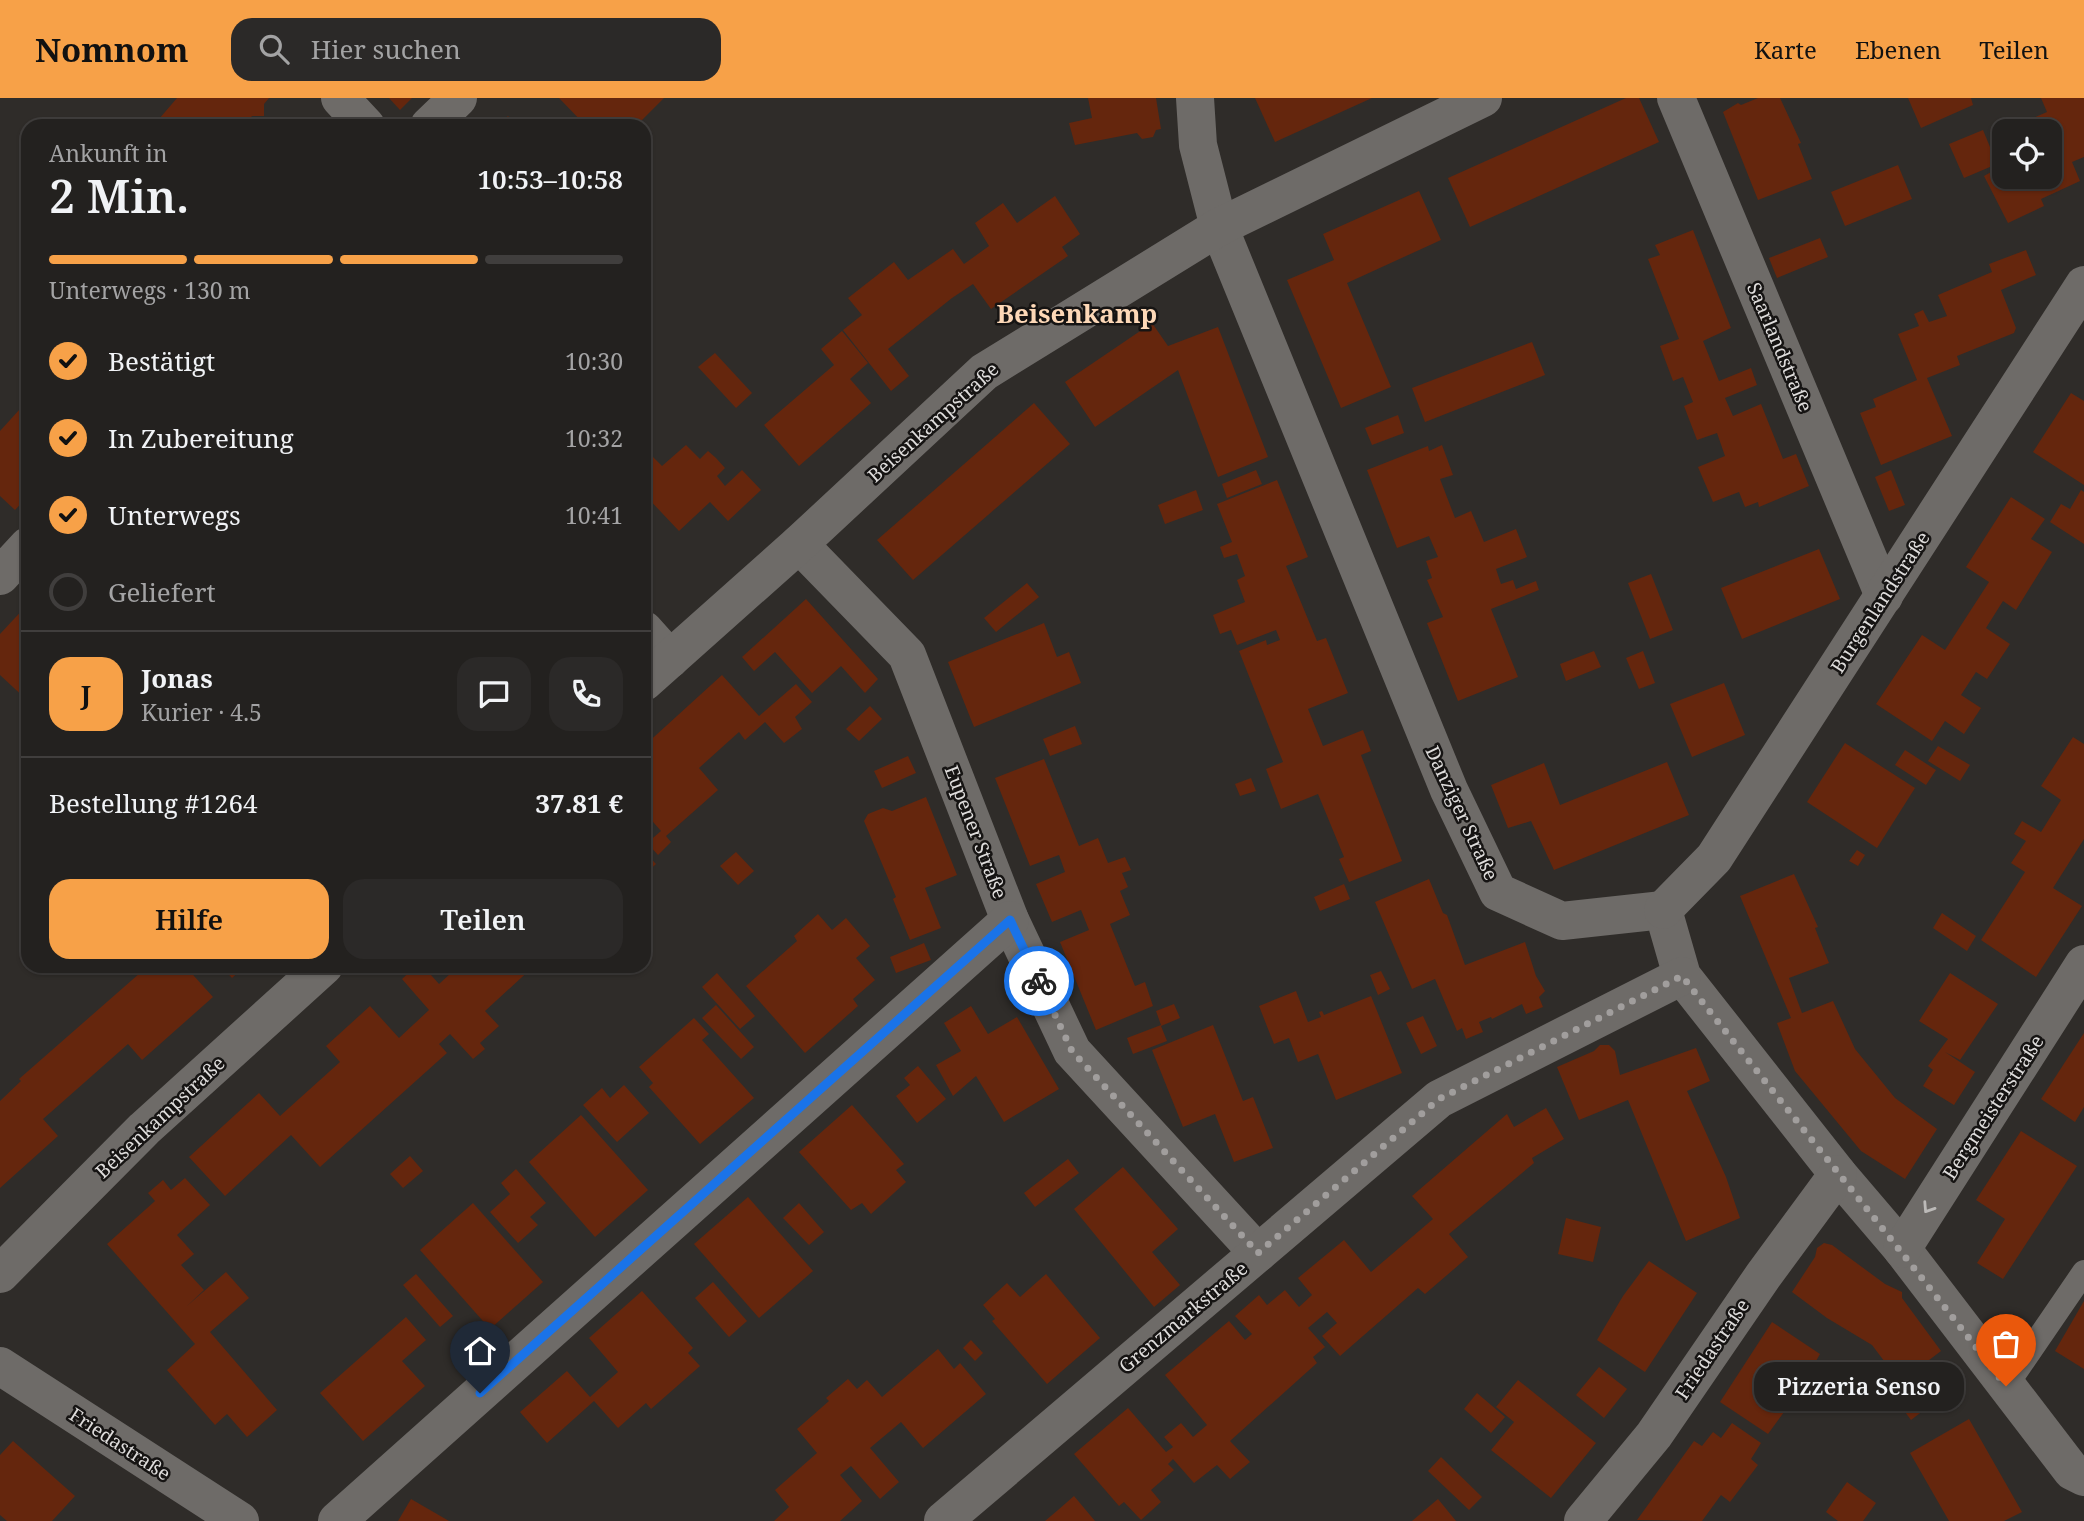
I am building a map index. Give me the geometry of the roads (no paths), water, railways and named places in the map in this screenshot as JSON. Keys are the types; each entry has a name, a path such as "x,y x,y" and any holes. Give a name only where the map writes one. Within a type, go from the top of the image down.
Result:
{"street":[{"path":"340,98 360,119"},
{"path":"436,119 458,98"},
{"name":"Danziger Straße","path":"1195,98 1198,145 1219,227 1449,790 1498,892 1562,921 1662,910"},
{"name":"Beisenkampstraße","path":"657,671 984,372 1219,227 1483,98"},
{"name":"Saarlandstraße","path":"1676,98 1884,596"},
{"name":"Burgenlandstraße","path":"1662,910 1714,858 2084,285"},
{"name":"Eupener Straße","path":"799,544 907,655 1010,920 1072,1051 1258,1253"},
{"path":"0,576 21,554"},
{"path":"651,652 657,671"},
{"path":"1662,910 1682,976 1838,1174 1902,1249 2072,1471 2084,1477"},
{"path":"337,1521 1010,920"},
{"name":"Bergmeisterstraße","path":"1902,1249 2084,964"},
{"name":"Beisenkampstraße","path":"0,1274 144,1129 316,973"},
{"name":"Grenzmarkstraße","path":"943,1521 1439,1099 1682,976"},
{"name":"Friedastraße","path":"1583,1521 1654,1435 1763,1276 1838,1174"},
{"name":"Friedastraße","path":"0,1366 240,1521"}],"lane":[{"path":"2006,1386 2084,1272"}],"place":[{"name":"Pizzeria Senso","path":"2006,1386"}],"district":[{"name":"Beisenkamp","path":"1077,314"}]}
